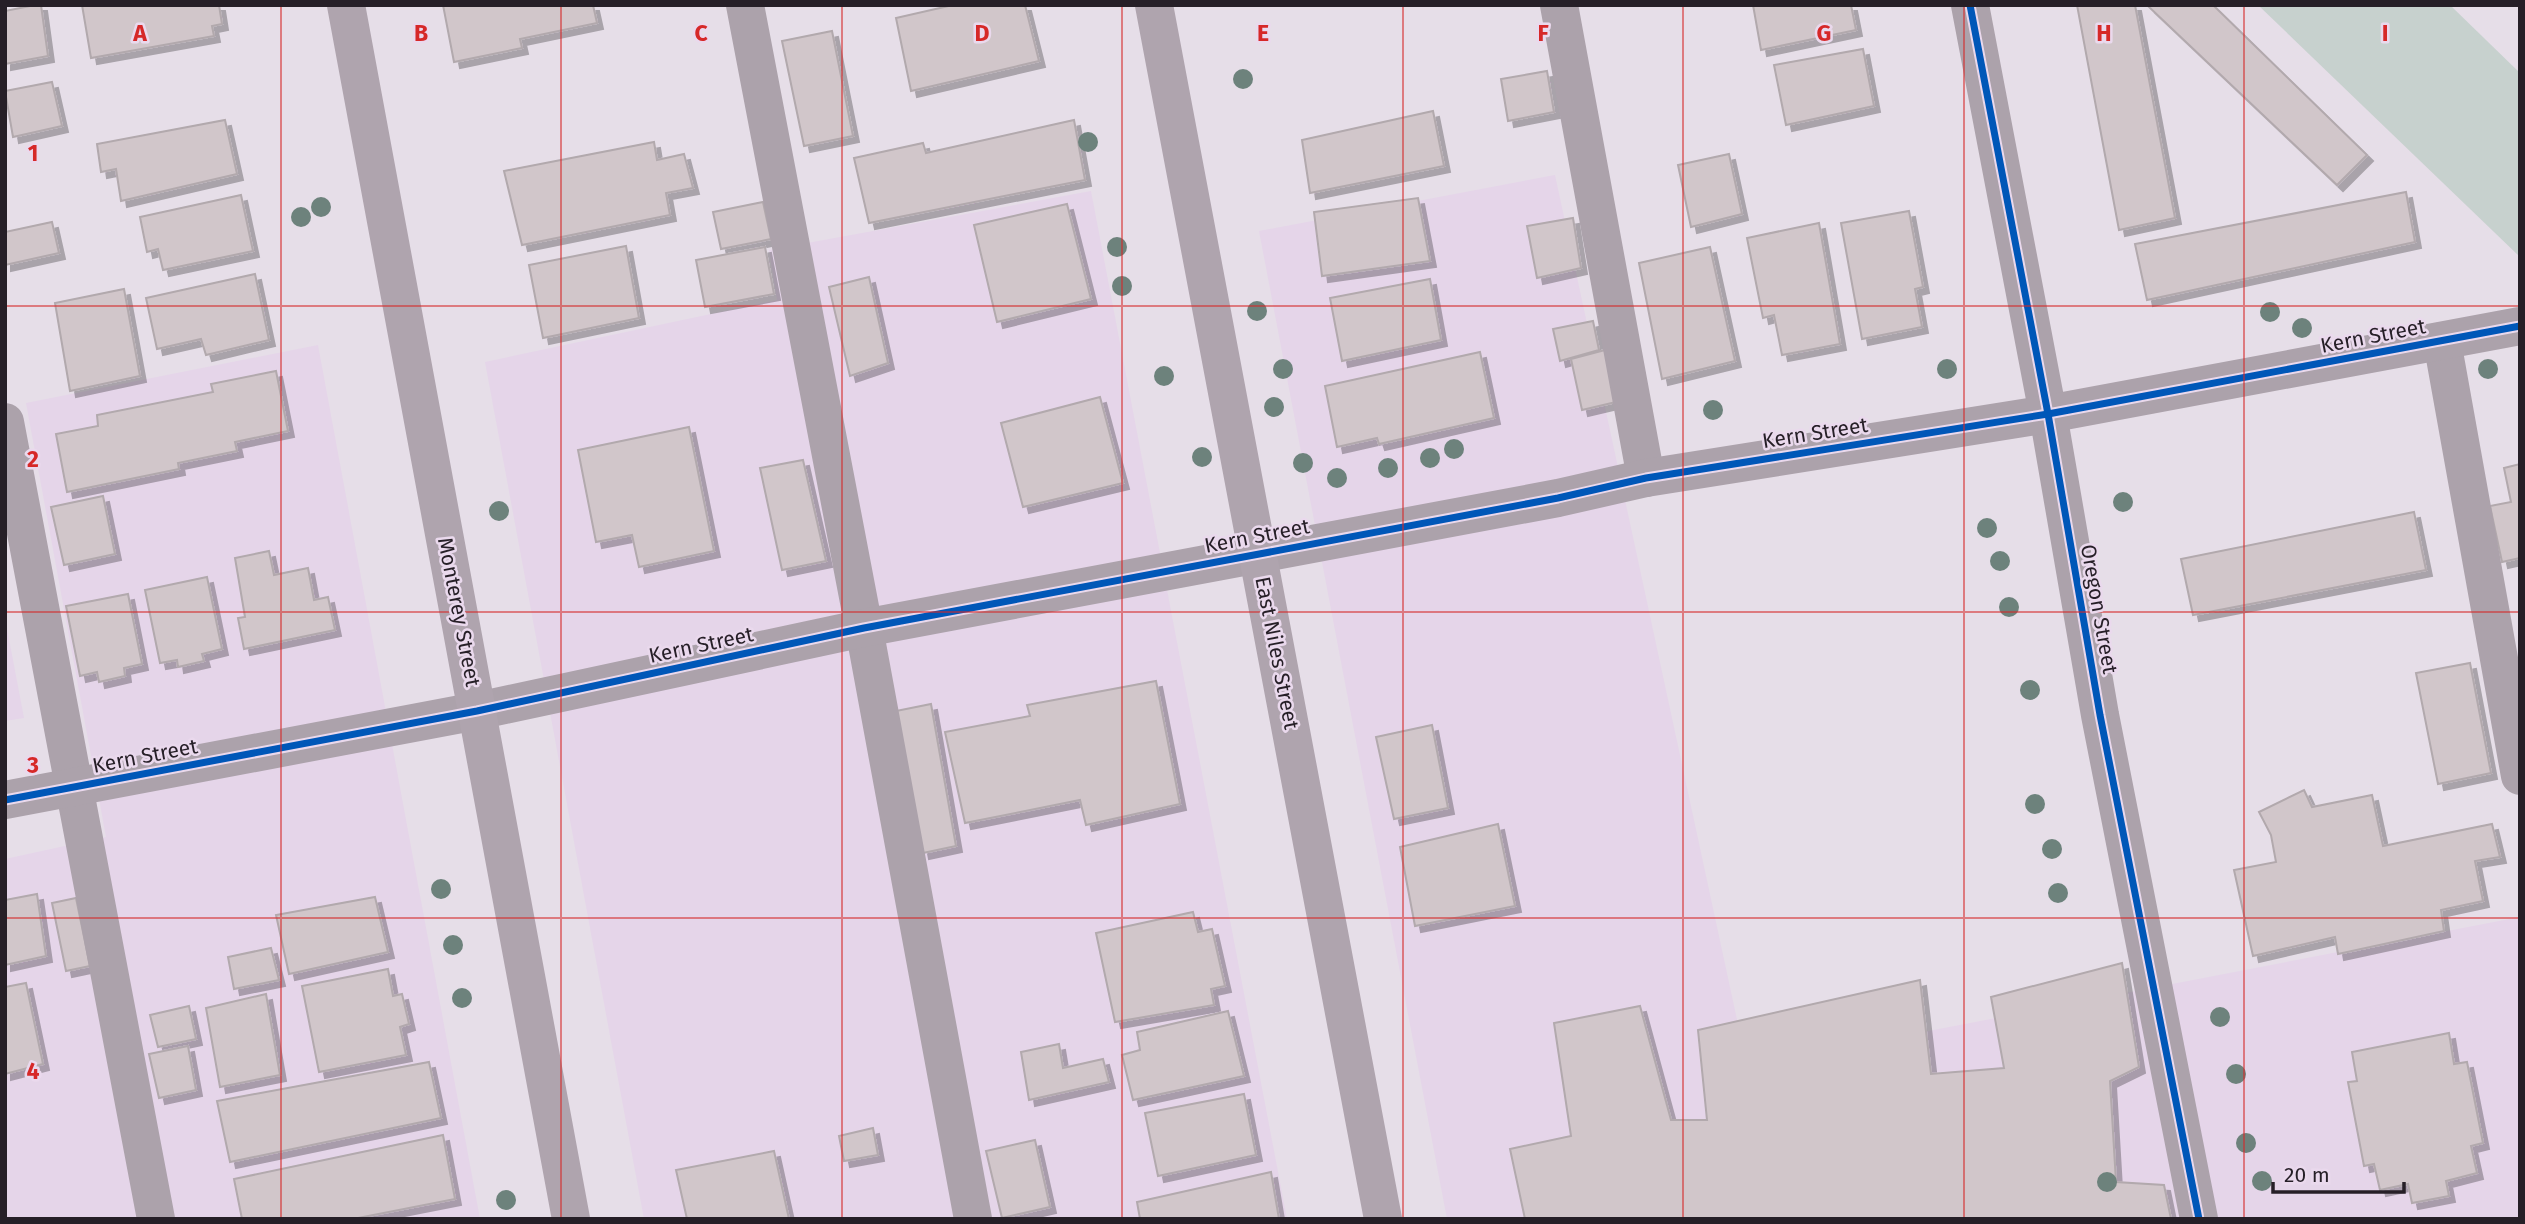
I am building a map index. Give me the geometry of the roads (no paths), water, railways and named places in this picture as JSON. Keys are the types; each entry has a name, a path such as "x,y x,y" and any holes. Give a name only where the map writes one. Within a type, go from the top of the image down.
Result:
{"main road":[{"name":"Monterey Street","path":"346,5 571,1219"},
{"name":"East Niles Street","path":"1154,5 1383,1219"}],"street":[{"path":"745,5 973,1219"},
{"path":"1559,5 1646,478"},
{"name":"Oregon Street","path":"1970,5 2048,414 2100,715 2199,1219"},
{"name":"Kern Street","path":"5,800 477,711 864,628 1559,498 1646,478 2048,414 2520,326"},
{"path":"2442,341 2520,776"},
{"path":"5,422 156,1219"}]}
